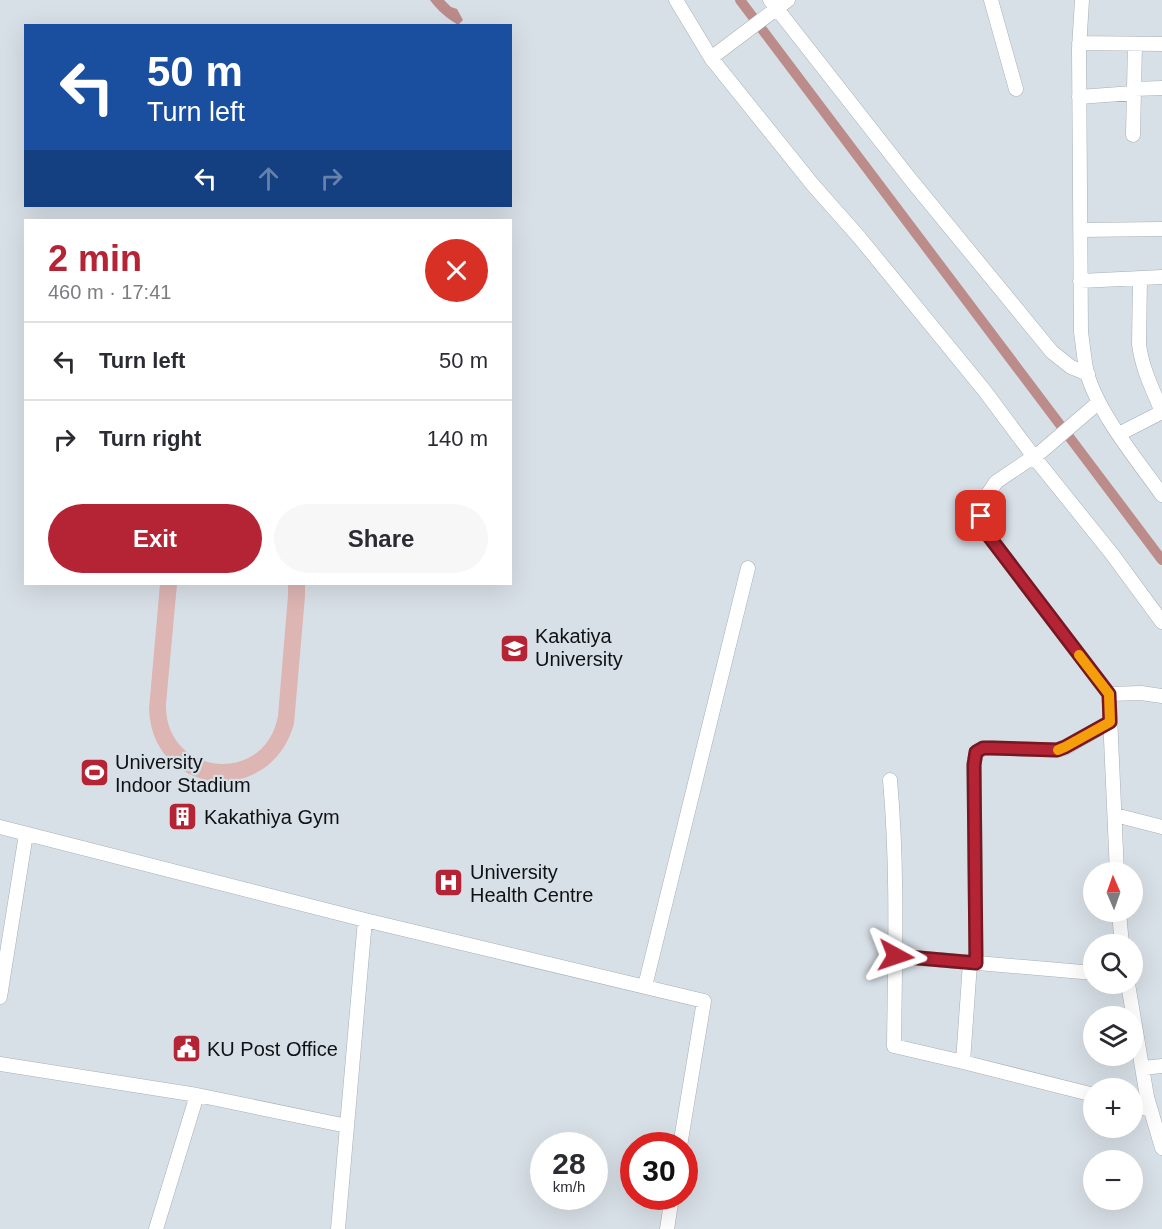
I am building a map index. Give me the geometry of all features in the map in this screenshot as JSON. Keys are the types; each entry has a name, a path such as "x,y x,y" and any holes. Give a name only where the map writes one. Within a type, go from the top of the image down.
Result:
{"street":[{"path":"676,0 711,58 1017,433 1038,454 1162,622"},
{"path":"991,0 1016,89"},
{"path":"1082,0 1079,43 1081,332 1095,407 1119,434 1162,495"},
{"path":"711,58 776,5 910,180 1052,352 1071,367 1088,374"},
{"path":"1079,43 1162,44"},
{"path":"1133,135 1135,44"},
{"path":"1079,97 1162,88"},
{"path":"1080,230 1162,228"},
{"path":"1080,281 1162,277"},
{"path":"1119,434 1162,412 1143,365 1139,344 1140,279"},
{"path":"1095,407 1038,454 996,482 986,497 981,516 988,535 1109,694 1117,862"},
{"path":"645,986 748,568"},
{"path":"1109,694 1141,693 1162,696"},
{"path":"963,1062 973,963 974,765 976,752 983,748 1057,750 1110,722"},
{"path":"890,780 893,813 896,956 894,1046 1083,1092"},
{"path":"1115,815 1162,827"},
{"path":"0,827 365,920 705,1001 682,1132"},
{"path":"0,997 26,834"},
{"path":"338,1229 365,920"},
{"path":"896,956 1083,972"},
{"path":"1130,994 1149,1104 1162,1148"},
{"path":"0,1064 197,1095 347,1126"},
{"path":"1143,1068 1162,1066"},
{"path":"156,1229 197,1095"},
{"path":"1143,1105 1162,1097"},
{"path":"667,1229 670,1210"}],"shaded area":[{"path":"430,0 444,0 457,9 463,20 457,24 436,8"},
{"path":"160,585 177,585 166,704 170,728 181,746 197,758 216,764 236,762 255,754 269,739 278,716 288,585 305,585 294,724 281,751 262,770 238,780 214,781 190,774 170,760 155,738 149,709"}],"waterway":[{"path":"740,0 1162,560"}],"slow traffic":[{"path":"1058,750 1110,722 1109,694 1079,655"}],"place":[{"name":"Kakatiya University","path":"514,648"},
{"name":"University Indoor Stadium","path":"94,773"},
{"name":"Kakathiya Gym","path":"183,817"},
{"name":"University Health Centre","path":"449,883"},
{"name":"KU Post Office","path":"186,1049"}],"route":[{"path":"896,956 976,963 974,765 976,752 983,748 1057,750 1110,722 1109,694 988,535 981,516"}]}
